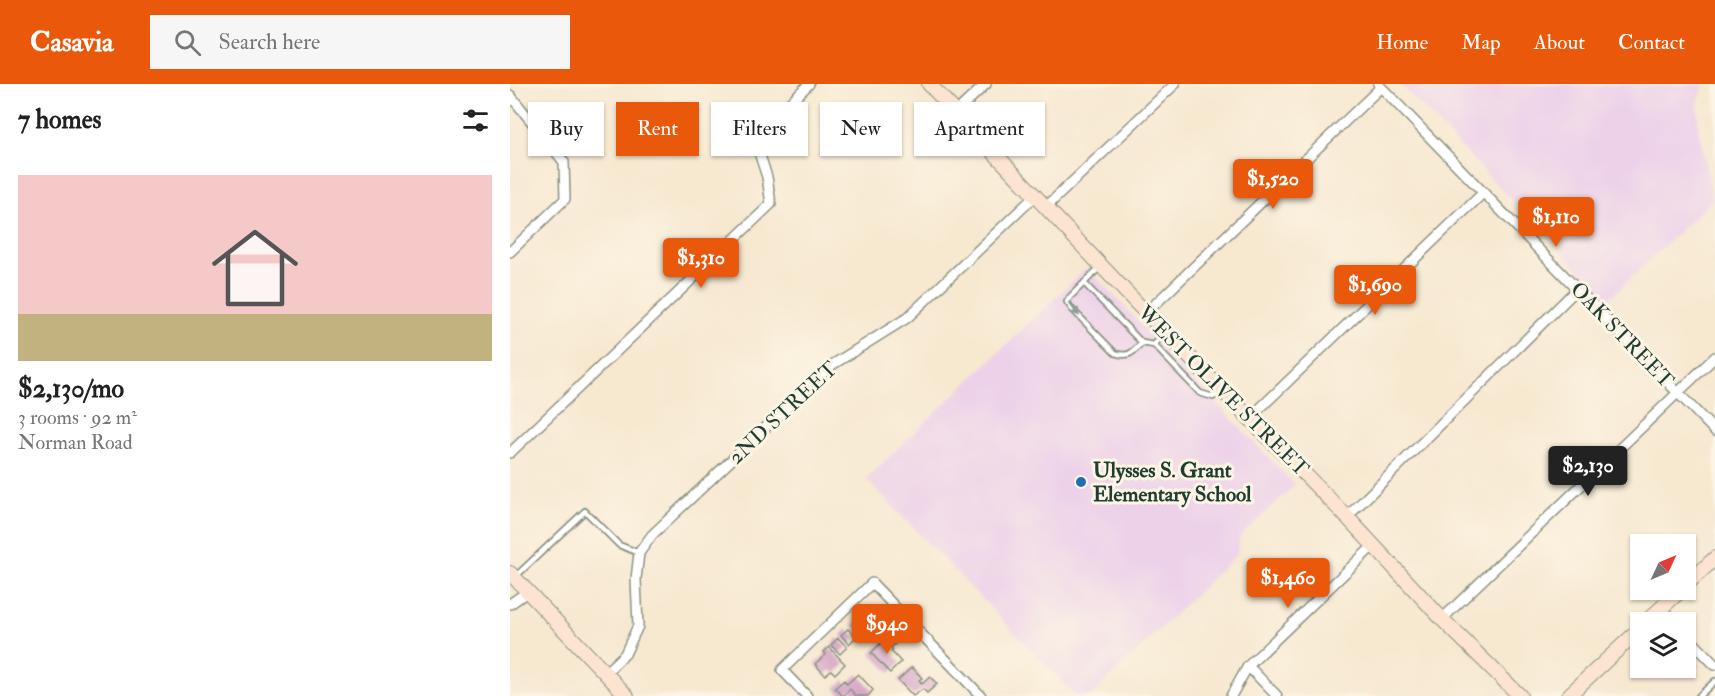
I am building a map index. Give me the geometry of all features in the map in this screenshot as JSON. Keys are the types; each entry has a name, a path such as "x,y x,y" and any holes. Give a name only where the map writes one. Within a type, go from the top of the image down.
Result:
{"street":[{"path":"510,453 771,204 767,177 756,143 768,124 809,84"},
{"name":"WEST OLIVE STREET","path":"929,84 946,102"},
{"path":"967,102 986,84"},
{"path":"1045,208 1175,84"},
{"path":"1146,313 1379,86"},
{"name":"OAK STREET","path":"1379,86 1715,431"},
{"path":"510,95 564,162 565,198 510,252"},
{"name":"WEST OLIVE STREET","path":"997,156 1222,392 1520,696"},
{"path":"1249,419 1483,193"},
{"name":"2ND STREET","path":"639,553 652,535 832,365 907,318 1035,196"},
{"path":"1347,517 1577,289"},
{"path":"1442,619 1715,357"},
{"path":"1232,696 1248,666 1374,545"},
{"path":"605,673 625,654 638,626 636,579 639,553"},
{"path":"1696,576 1715,558"},
{"path":"512,576 627,696"},
{"path":"807,696 782,670 872,583 981,696"},
{"path":"510,604 527,592"},
{"path":"1658,612 1670,600"},
{"path":"1661,609 1664,612"},
{"path":"1568,696 1630,638"},
{"path":"1696,645 1715,665"},
{"path":"1248,666 1277,696"}],"lane":[{"path":"1101,266 1067,302 1115,353 1123,356 1130,355 1142,343"},
{"path":"1084,283 1142,343 1154,345 1200,393 1213,398 1222,392"},
{"path":"1154,345 1165,333"},
{"path":"512,576 585,511 619,545 639,553"},
{"path":"1699,696 1715,681"}],"shaded area":[{"path":"1400,84 1704,84 1698,102 1698,127 1713,199 1608,300"},
{"name":"Ulysses S. Grant Elementary School","path":"1087,268 1295,485 1240,536 1237,554 1091,696 1076,696 866,479"}],"building":[{"path":"866,613 880,631 869,641 853,625"},
{"path":"848,629 856,637 849,644 841,635"},
{"path":"889,635 896,643 891,651 901,662 890,673 871,653"},
{"path":"838,638 847,647 840,654 831,645"},
{"path":"829,647 845,664 835,674 831,670 825,675 815,664 826,654 824,652"},
{"path":"912,667 922,678 919,680 922,684 930,677 937,684 927,693 923,689 913,696 898,680"},
{"path":"858,674 873,690 868,696 856,696 850,689 843,696 835,688 844,680 847,684"}],"place":[{"name":"Ulysses S. Grant Elementary School","path":"1081,482"}]}
